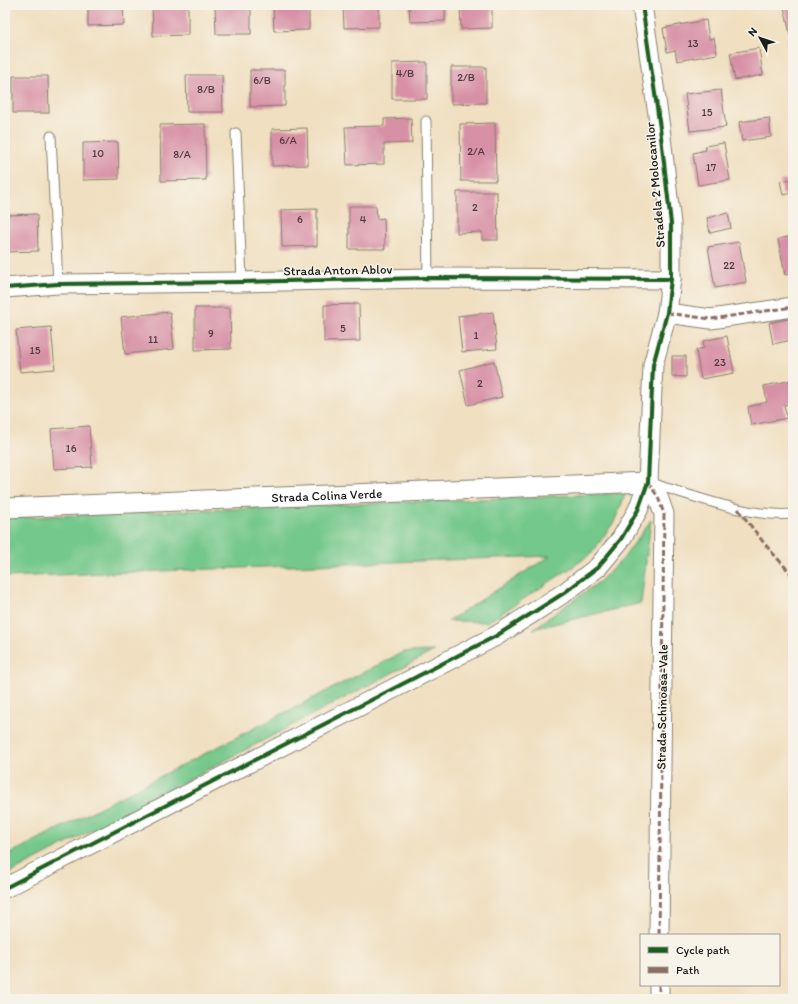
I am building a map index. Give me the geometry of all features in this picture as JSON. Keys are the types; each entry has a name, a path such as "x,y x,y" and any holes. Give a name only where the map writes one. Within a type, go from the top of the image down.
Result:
{"street":[{"name":"Stradela 2 Molocanilor","path":"5,888 496,636 564,593 598,567 621,539 638,510 648,482 653,365 667,314 671,279 671,224 660,128 642,5"},
{"name":"Strada Anton Ablov","path":"5,288 58,284 428,278 671,279"},
{"path":"667,314 711,318 793,307"},
{"name":"Strada Colina Verde","path":"5,508 648,482"},
{"name":"Strada Schinoasa-Vale","path":"648,482 658,498 664,514 659,934"},
{"path":"659,986 659,999"}],"lane":[{"path":"426,121 428,278"},
{"path":"236,133 242,282"},
{"path":"51,136 58,284"},
{"path":"648,482 738,509 778,516 793,514"}],"green space":[{"path":"626,493 614,522 592,553 488,622 448,621 550,556 5,577 5,518"},
{"path":"651,520 641,603 533,629 599,582 623,559"},
{"path":"434,651 5,876 5,856 403,652"}],"building":[{"path":"88,5 123,5 124,25 88,26"},
{"path":"152,5 188,5 188,35 153,36"},
{"path":"215,5 251,5 251,34 216,34"},
{"path":"273,5 309,5 309,30 274,31"},
{"path":"343,5 379,5 379,27 344,28"},
{"path":"409,5 445,5 445,21 410,22"},
{"path":"460,5 492,5 492,28 461,29"},
{"path":"793,5 792,43 784,7"},
{"path":"706,20 709,39 714,38 717,54 677,61 675,50 667,52 663,28"},
{"path":"759,48 763,75 735,80 730,53"},
{"path":"427,62 427,99 392,99 392,63"},
{"path":"451,67 486,67 486,103 451,104"},
{"path":"250,70 285,70 285,106 250,107"},
{"path":"186,75 222,75 223,112 187,112"},
{"path":"13,76 48,76 49,113 13,113"},
{"path":"721,90 726,127 690,131 685,94"},
{"path":"411,118 412,143 384,144 384,164 347,165 345,127 384,126 384,119"},
{"path":"769,118 771,137 742,141 739,122"},
{"path":"495,123 496,181 461,181 460,124"},
{"path":"205,124 206,180 161,181 160,125"},
{"path":"307,128 308,165 272,166 272,129"},
{"path":"118,142 119,179 83,180 83,143"},
{"path":"724,143 730,180 698,185 693,153 706,150 705,146"},
{"path":"793,179 793,193 783,195 780,181"},
{"path":"457,192 497,192 498,240 482,240 482,232 457,233"},
{"path":"349,206 376,206 377,219 384,218 385,249 349,249"},
{"path":"317,209 317,246 282,247 281,210"},
{"path":"728,213 731,228 710,233 707,218"},
{"path":"37,214 38,251 6,252 5,215"},
{"path":"793,236 793,273 785,275 778,239"},
{"path":"739,242 746,282 715,288 708,247"},
{"path":"359,304 360,341 324,342 324,305"},
{"path":"195,308 230,308 231,349 195,350"},
{"path":"170,312 174,349 125,354 121,317"},
{"path":"493,312 497,349 462,352 458,316"},
{"path":"788,319 792,340 773,344 769,323"},
{"path":"51,327 55,369 20,372 16,330"},
{"path":"727,336 734,373 701,379 696,350 704,348 703,341"},
{"path":"672,356 686,356 686,377 672,376"},
{"path":"494,361 502,397 468,405 460,370"},
{"path":"793,380 793,403 784,405 787,418 751,425 748,407 767,402 764,386"},
{"path":"89,426 92,467 54,469 51,429"}],"marked path":[{"path":"667,313 711,319 793,307"},
{"path":"648,482 658,497 664,514 659,934"},
{"path":"738,509 764,543 793,576"},
{"path":"659,986 659,999"}],"cycle path":[{"path":"5,888 496,636 564,593 598,567 621,539 638,510 648,482 653,365 667,313 671,279 671,224 660,128 642,5"},
{"path":"5,288 58,284 428,278 671,279"}]}
